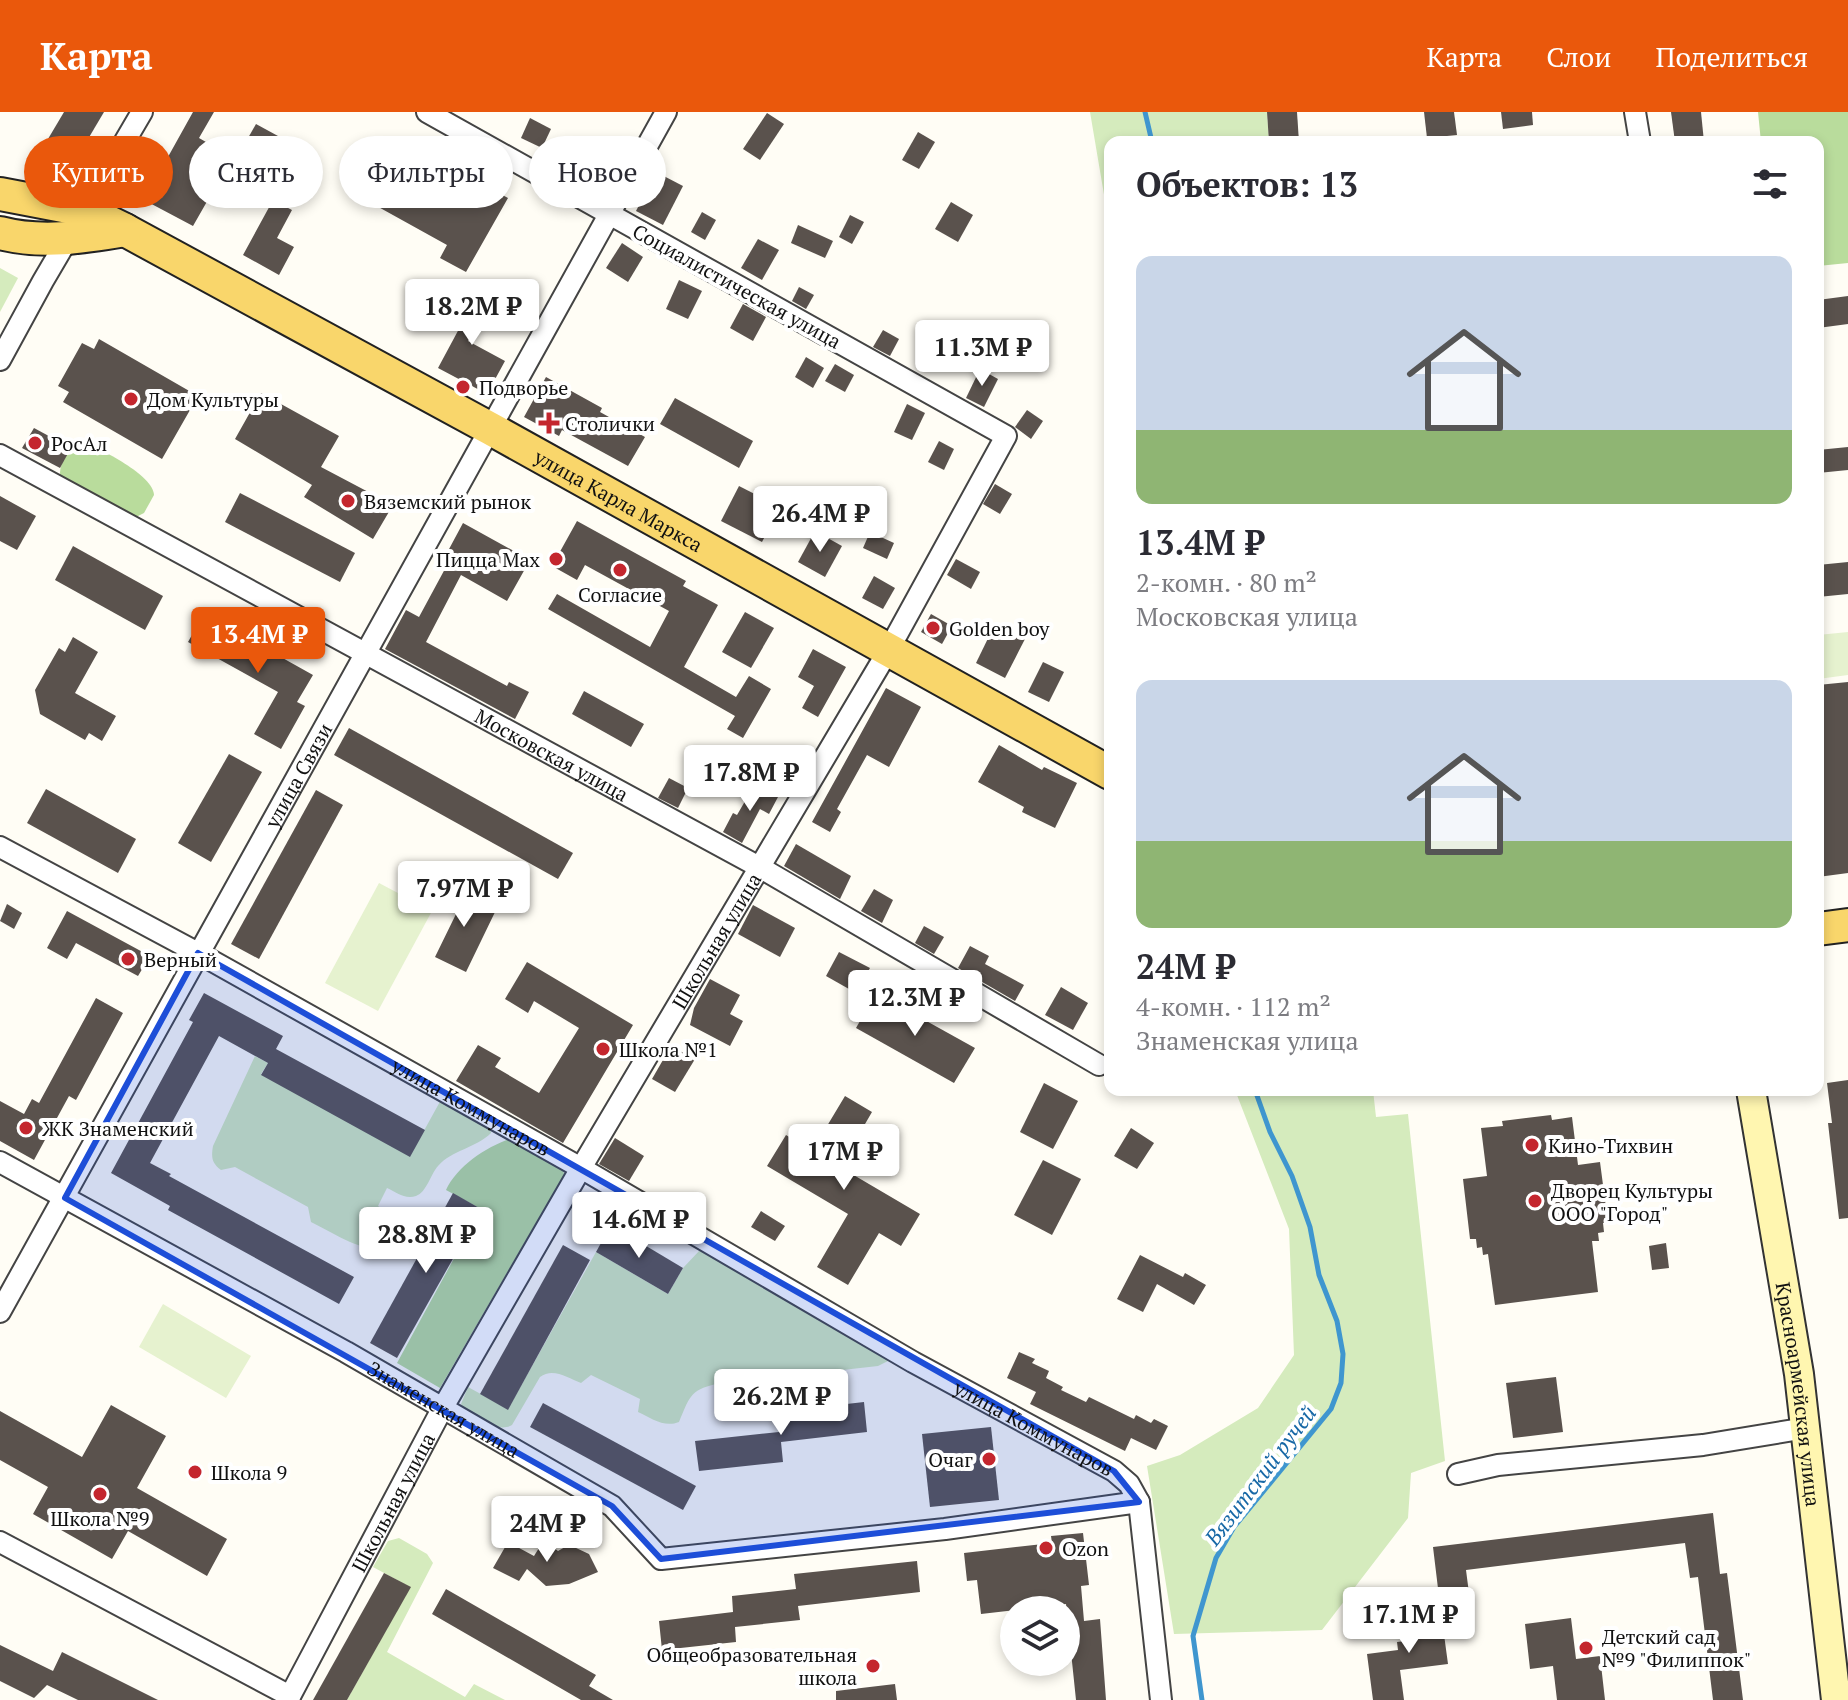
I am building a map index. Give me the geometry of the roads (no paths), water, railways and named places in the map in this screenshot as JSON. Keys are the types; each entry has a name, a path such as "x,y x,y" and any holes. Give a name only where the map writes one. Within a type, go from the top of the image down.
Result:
{"main road":[{"name":"улица Карла Маркса","path":"0,194 84,210 125,230 491,429 1104,770"},
{"path":"0,233 42,239 125,230"},
{"path":"1824,928 1848,925"}],"street":[{"path":"0,360 142,112"},
{"name":"Социалистическая улица","path":"427,112 1006,436"},
{"name":"улица Связи","path":"0,1312 666,112"},
{"path":"1635,112 1639,136"},
{"name":"Школьная улица","path":"289,1698 442,1409 581,1168 888,651 1006,436"},
{"name":"Московская улица","path":"0,455 761,868 1099,1065"},
{"name":"улица Коммунаров","path":"0,847 198,953 581,1168 913,1362 1114,1471 1129,1484 1139,1502"},
{"name":"Красноармейская улица","path":"1752,1096 1806,1428 1836,1700"},
{"name":"Знаменская улица","path":"0,1162 346,1352 612,1506 661,1559 945,1529 1139,1502"},
{"path":"1458,1474 1498,1465 1703,1445 1806,1428"},
{"path":"1139,1502 1161,1700"},
{"path":"0,1542 289,1698"}],"waterway":[{"name":"Вязитский ручей","path":"1145,112 1151,136"},
{"name":"Вязитский ручей","path":"1202,1700 1193,1636 1216,1558 1234,1527 1331,1409 1341,1383 1343,1354 1337,1321 1319,1275 1310,1227 1257,1096"}],"place":[{"name":"Подворье","path":"463,387"},
{"name":"Дом Культуры","path":"131,399"},
{"name":"Столички","path":"549,423"},
{"name":"РосАл","path":"35,443"},
{"name":"Вяземский рынок","path":"348,501"},
{"name":"Пицца Max","path":"556,559"},
{"name":"Согласие","path":"620,570"},
{"name":"Golden boy","path":"933,628"},
{"name":"Верный","path":"128,959"},
{"name":"Школа №1","path":"603,1049"},
{"name":"ЖК Знаменский","path":"26,1128"},
{"name":"Кино-Тихвин","path":"1532,1145"},
{"name":"Дворец Культуры ООО \"Город\"","path":"1535,1201"},
{"name":"Очаг","path":"989,1459"},
{"name":"Школа 9","path":"195,1472"},
{"name":"Школа №9","path":"100,1494"},
{"name":"Ozon","path":"1046,1548"},
{"name":"Детский сад №9 \"Филиппок\"","path":"1586,1648"},
{"name":"Общеобразовательная школа","path":"873,1666"}]}
